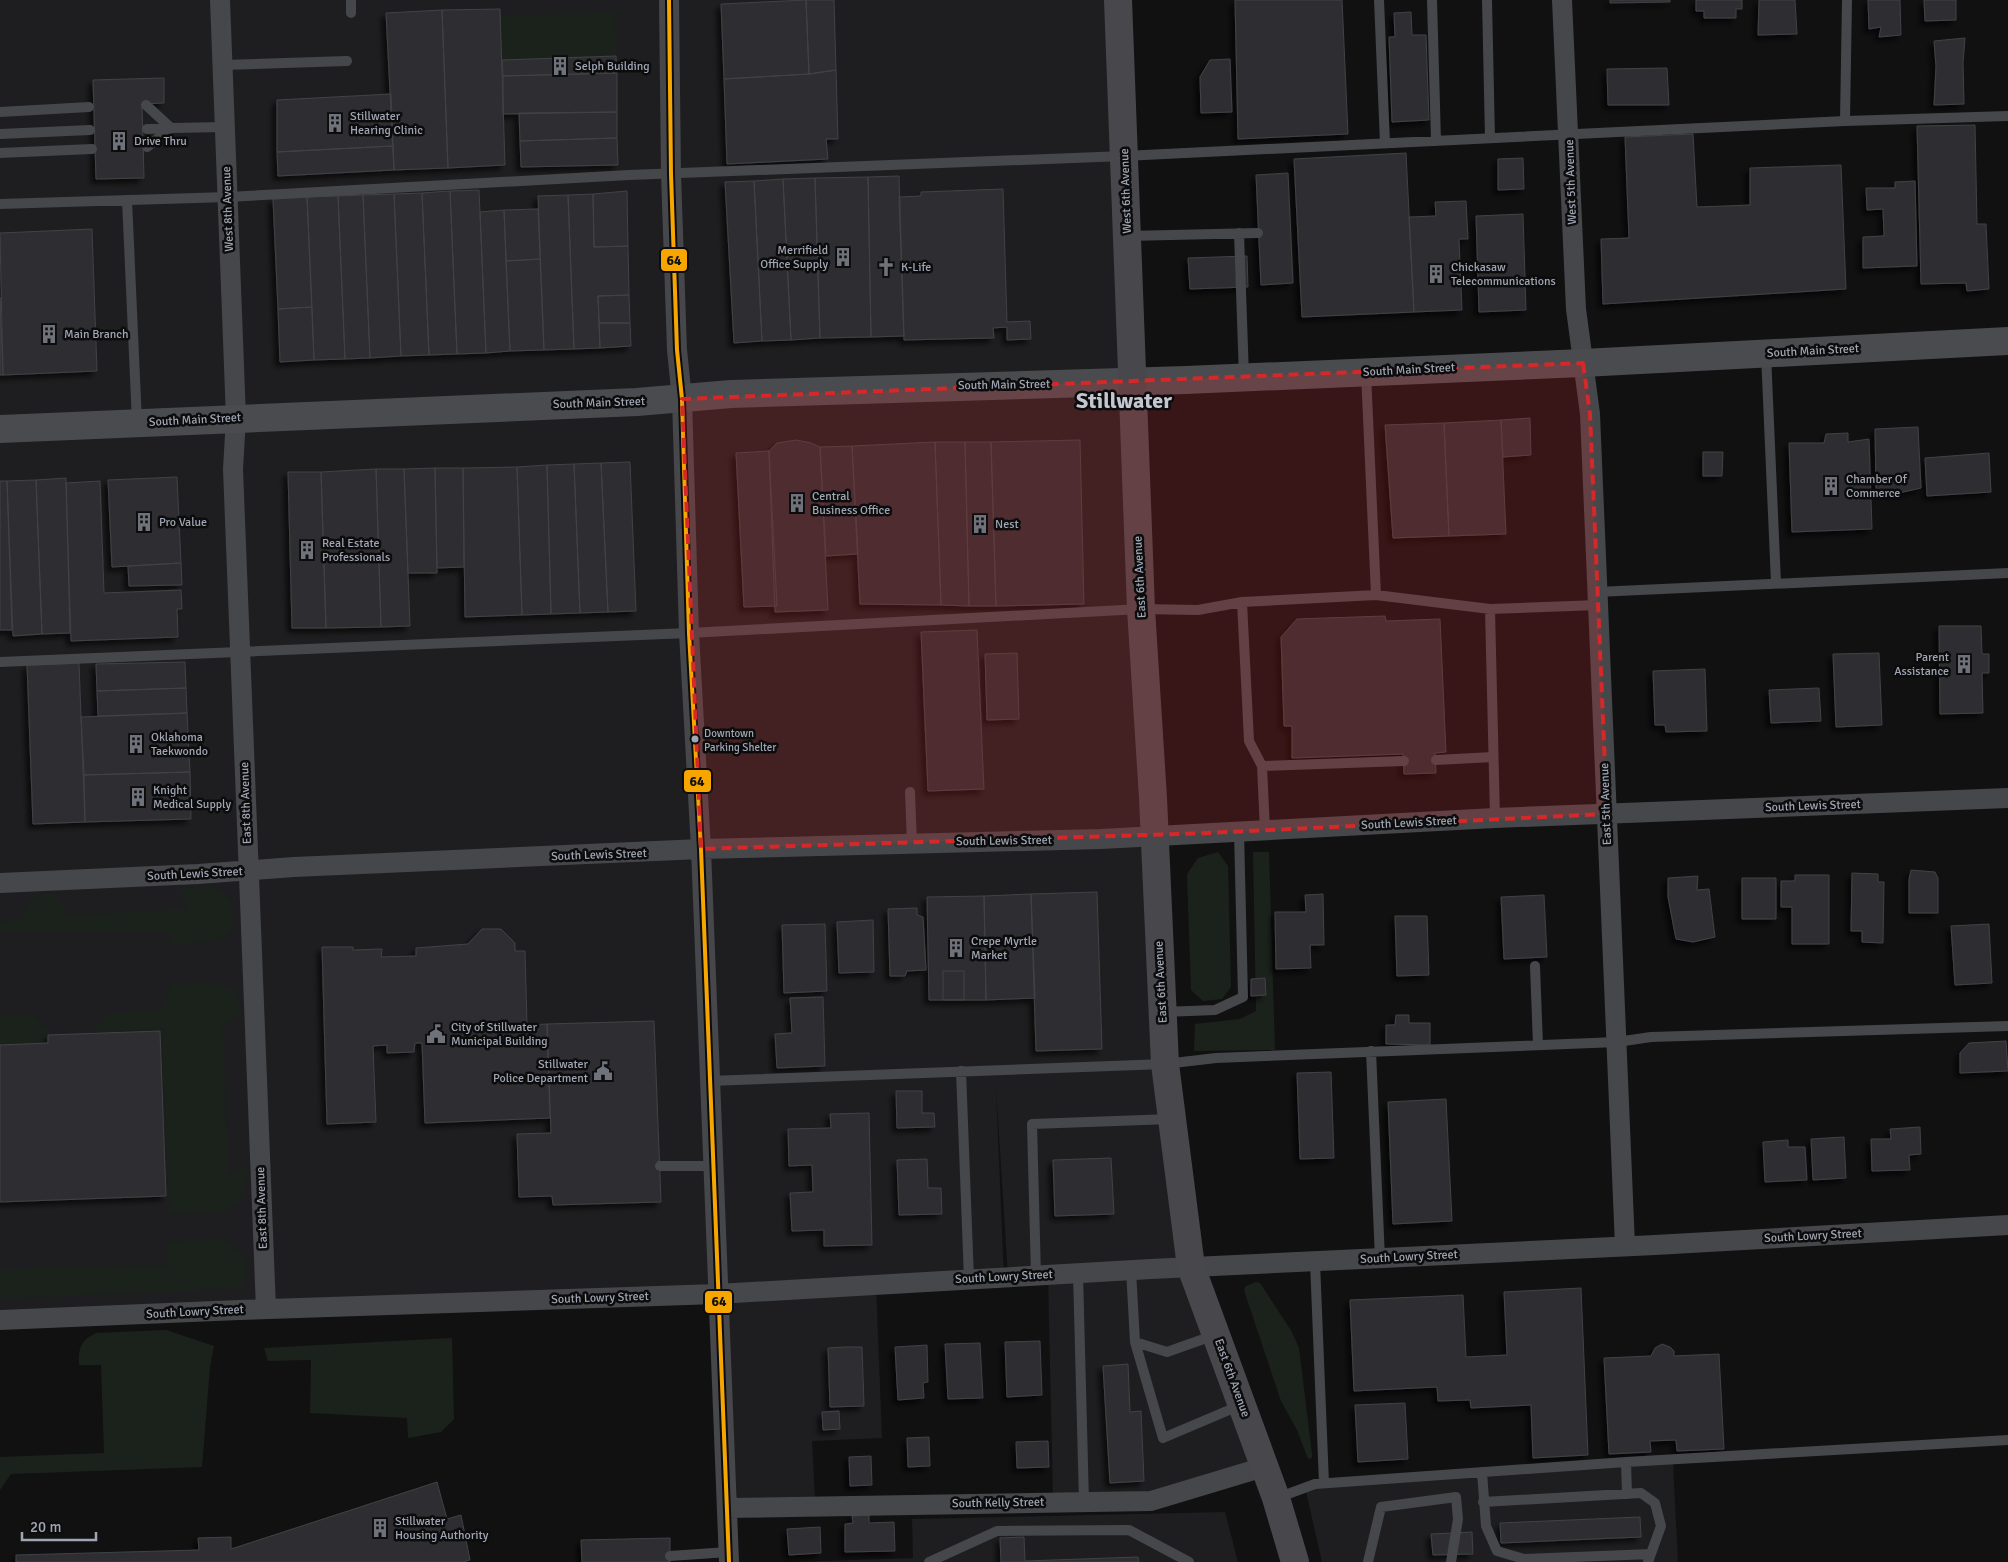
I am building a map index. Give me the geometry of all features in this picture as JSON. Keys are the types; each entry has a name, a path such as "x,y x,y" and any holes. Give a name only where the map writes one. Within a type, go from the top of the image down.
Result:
{"highway":[{"name":"West 6th Avenue","path":"1118,0 1134,382"},
{"name":"East 6th Avenue","path":"1134,382 1134,436 1141,609 1165,1064 1191,1267 1276,1498 1295,1562"}],"main road":[{"name":"South Main Street","path":"0,429 682,399 731,394 1134,382 1583,363 2008,341"}],"street":[{"name":"West 8th Avenue","path":"220,0 236,418"},
{"path":"669,0 671,174 678,350 682,399 689,633 701,849 726,1508 731,1559"},
{"name":"West 5th Avenue","path":"1562,0 1576,309 1583,363"},
{"name":"East 5th Avenue","path":"1583,363 1590,414 1625,1246"},
{"name":"East 8th Avenue","path":"236,418 233,469 266,1309"},
{"name":"South Lewis Street","path":"0,883 249,872 294,867 701,849 1154,836 1495,818 2008,798"},
{"name":"South Lowry Street","path":"0,1320 717,1294 1131,1270 2008,1225"},
{"name":"South Kelly Street","path":"726,1508 1151,1500 1264,1467"}],"lane":[{"path":"351,0 351,13"},
{"path":"1378,0 1384,143"},
{"path":"1432,0 1436,141"},
{"path":"1487,0 1490,138"},
{"path":"1844,121 1848,0"},
{"path":"223,65 347,61"},
{"path":"146,106 171,128"},
{"path":"0,112 89,107"},
{"path":"0,204 228,197 671,174 1124,156 1844,121 2008,116"},
{"path":"147,129 225,127"},
{"path":"147,148 171,128"},
{"path":"0,134 90,130"},
{"path":"0,153 92,149"},
{"path":"127,200 137,423"},
{"path":"1128,236 1258,232"},
{"path":"1239,233 1244,377"},
{"path":"1766,353 1776,583"},
{"path":"1366,372 1376,595"},
{"path":"0,662 689,633 1141,609 1198,610 1242,602 1376,595 1490,609 1776,583 2008,573"},
{"path":"1242,602 1249,741 1262,766 1265,830"},
{"path":"1490,609 1495,818"},
{"path":"1436,760 1493,758"},
{"path":"1262,766 1404,761"},
{"path":"910,792 912,844"},
{"path":"1162,1012 1215,1010 1243,997 1239,832"},
{"path":"1535,966 1538,1045"},
{"path":"709,1081 1165,1064 1216,1058 1617,1042 1651,1037 2008,1026"},
{"path":"1370,1051 1380,1258"},
{"path":"961,1071 969,1279"},
{"path":"1036,1276 1032,1124 1172,1119"},
{"path":"660,1166 712,1166"},
{"path":"1315,1262 1324,1483"},
{"path":"1131,1270 1135,1342 1163,1438 1242,1404"},
{"path":"1078,1273 1084,1502"},
{"path":"1135,1342 1167,1352 1216,1335"},
{"path":"1276,1498 1315,1484 1324,1483 1626,1462 2008,1440"},
{"path":"1626,1462 1627,1494"},
{"path":"1482,1472 1483,1502 1486,1526 1497,1551 1524,1559 1649,1558 1661,1526 1655,1503 1641,1493 1483,1502"},
{"path":"1368,1562 1381,1506 1456,1496 1458,1518 1451,1562"},
{"path":"929,1562 997,1531 1129,1530 1189,1562"},
{"path":"670,1556 731,1559"}],"highlighted area":[{"path":"1583,363 1590,414 1607,814 1208,833 701,849 682,399"}],"shaded area":[{"path":"0,0 1121,0 1189,1265 1262,1466 1150,1497 1053,1499 1048,1275 1008,1276 996,1088 1004,1279 876,1284 882,1438 812,1441 815,1498 728,1502 710,1081 718,1293 0,1320"},
{"path":"615,12 616,56 502,60 501,16"},
{"path":"1218,852 1228,866 1231,987 1222,999 1203,1001 1191,990 1187,874 1198,858"},
{"path":"1253,852 1269,852 1275,1050 1194,1051 1195,1024 1240,1019 1256,1011"},
{"path":"211,886 231,902 233,925 223,937 206,942 167,945 174,931 0,932 0,921 20,920 32,901 46,893 53,892 69,915 188,909 180,889"},
{"path":"210,983 223,986 232,991 236,995 242,1013 223,1025 228,1177 248,1165 247,1183 242,1196 235,1205 225,1210 199,1213 169,1213 162,1029 91,1032 109,1013 161,1011 171,985"},
{"path":"33,1015 54,1035 47,1035 47,1043 0,1045 0,1016"},
{"path":"223,1240 242,1254 248,1270 241,1288 0,1299 0,1269 168,1265 167,1241"},
{"path":"1256,1282 1260,1283 1292,1332 1299,1348 1312,1458 1308,1459 1297,1430 1281,1401 1244,1290 1246,1286"},
{"path":"166,1330 214,1346 210,1367 202,1467 11,1474 0,1490 0,1457 104,1453 101,1365 79,1365 81,1345 87,1339 96,1333"},
{"path":"452,1338 454,1419 441,1432 408,1438 407,1418 310,1413 311,1360 268,1361 264,1348"},
{"path":"1673,1462 1678,1562 1322,1562 1305,1487"},
{"path":"1225,1512 1238,1562 792,1562 913,1558 912,1519"}],"building":[{"path":"806,0 809,74 724,79 721,4"},
{"path":"806,0 834,0 836,70 809,74"},
{"path":"1235,0 1342,0 1348,134 1238,139"},
{"path":"1610,0 1670,0 1670,2 1610,3"},
{"path":"1696,0 1742,0 1742,9 1736,9 1736,18 1704,18 1704,11 1696,11"},
{"path":"1759,0 1795,0 1797,34 1758,35"},
{"path":"1868,0 1900,0 1901,35 1879,37 1881,27 1869,29"},
{"path":"1924,0 1956,0 1956,20 1925,21"},
{"path":"500,9 505,165 448,168 442,10"},
{"path":"442,10 448,168 394,170 386,13"},
{"path":"1411,12 1412,35 1426,35 1429,120 1392,122 1389,37 1395,37 1394,13"},
{"path":"1965,38 1963,63 1964,104 1934,105 1936,66 1934,41"},
{"name":"Selph Building","path":"616,56 617,73 503,76 502,60"},
{"path":"1230,59 1232,112 1201,113 1200,77 1210,60"},
{"path":"1667,68 1669,105 1608,105 1607,69"},
{"path":"836,70 838,139 826,139 828,159 727,164 724,79 809,74"},
{"path":"617,73 617,112 503,114 503,76"},
{"name":"Drive Thru","path":"164,78 164,103 142,104 144,178 96,179 93,80"},
{"name":"Stillwater Hearing Clinic","path":"391,94 393,146 277,152 277,100"},
{"path":"617,112 617,138 520,141 519,113"},
{"path":"1975,125 1977,224 1986,224 1989,289 1967,291 1966,283 1921,284 1917,126"},
{"path":"1693,134 1697,207 1750,205 1750,168 1841,165 1846,289 1603,304 1601,239 1629,238 1625,137"},
{"path":"617,138 618,165 521,167 520,141"},
{"path":"393,146 394,170 278,176 277,152"},
{"path":"1406,153 1414,312 1302,317 1294,159"},
{"path":"1523,158 1524,189 1498,190 1498,159"},
{"path":"1288,173 1293,283 1261,285 1256,175"},
{"name":"K-Life","path":"899,176 904,336 871,337 868,177"},
{"name":"Merrifield Office Supply","path":"868,177 871,337 820,338 815,178"},
{"path":"815,178 820,338 791,340 783,179"},
{"path":"783,179 791,340 762,341 754,181"},
{"path":"754,181 762,341 734,343 725,182"},
{"path":"1915,181 1917,266 1863,268 1863,237 1884,236 1883,209 1867,210 1866,188 1895,188 1895,182"},
{"path":"1003,189 1007,322 1030,321 1031,339 1007,340 1007,327 993,328 994,338 904,340 899,197 921,196 921,192"},
{"path":"479,190 486,353 457,354 450,191"},
{"path":"450,191 457,354 429,355 422,193"},
{"path":"627,191 628,246 594,247 593,194"},
{"path":"422,193 429,355 401,356 394,194"},
{"path":"394,194 401,356 370,358 363,195"},
{"path":"593,194 594,247 628,246 629,295 598,296 600,348 574,349 568,195"},
{"path":"363,195 370,358 345,359 338,196"},
{"path":"568,195 574,349 544,350 538,196"},
{"path":"338,196 345,359 314,360 307,197"},
{"path":"307,197 312,307 278,309 273,199"},
{"name":"Chickasaw Telecommunications","path":"1466,201 1468,239 1459,239 1462,310 1414,312 1409,217 1436,216 1435,202"},
{"path":"538,209 540,259 506,261 504,210"},
{"path":"504,210 510,351 486,353 480,212"},
{"path":"1523,214 1526,310 1479,312 1476,216"},
{"name":"Main Branch","path":"92,229 97,371 3,375 0,233"},
{"path":"1247,256 1248,287 1190,289 1188,258"},
{"path":"540,259 544,350 510,351 506,261"},
{"path":"629,295 630,323 599,323 598,296"},
{"path":"0,297 3,375 0,375"},
{"path":"312,307 314,360 280,362 278,309"},
{"path":"599,323 630,323 631,346 600,348"},
{"path":"1530,418 1531,455 1503,457 1501,420"},
{"path":"1501,420 1506,534 1449,536 1444,423"},
{"path":"1444,423 1449,536 1393,538 1385,425"},
{"path":"1918,427 1921,488 1899,493 1876,491 1875,429"},
{"name":"Chamber Of Commerce","path":"1848,433 1848,442 1869,439 1872,529 1792,532 1789,443 1824,443 1826,434"},
{"name":"Central Business Office","path":"796,440 820,447 828,610 775,612 769,451 777,443"},
{"path":"1080,440 1084,604 996,606 991,442"},
{"path":"935,442 965,442 969,606 941,605"},
{"path":"935,442 941,605 860,604 852,446"},
{"name":"Nest","path":"965,442 991,442 996,606 969,606"},
{"path":"852,446 858,554 826,556 820,447"},
{"path":"769,451 777,606 744,607 736,453"},
{"path":"1703,452 1723,452 1722,476 1703,476"},
{"path":"1989,453 1991,492 1927,496 1925,458"},
{"path":"630,462 636,611 608,612 601,463"},
{"path":"601,463 608,612 580,613 574,464"},
{"path":"574,464 580,613 551,614 547,465"},
{"path":"547,465 551,614 522,615 517,467"},
{"path":"517,467 522,615 465,617 463,468"},
{"path":"435,468 463,468 464,567 437,568"},
{"path":"435,468 437,573 408,573 404,469"},
{"path":"376,469 404,469 410,626 381,627"},
{"path":"376,469 381,627 326,628 321,472"},
{"name":"Real Estate Professionals","path":"288,472 321,472 326,628 292,628"},
{"name":"Pro Value","path":"177,477 181,563 112,567 108,480"},
{"path":"66,478 70,633 42,634 36,480"},
{"path":"36,480 42,634 13,636 7,481"},
{"path":"0,481 7,481 12,630 0,630"},
{"path":"100,481 104,593 181,590 182,609 177,609 178,637 71,641 66,483"},
{"path":"181,563 182,585 129,586 128,566"},
{"path":"1385,616 1386,621 1440,619 1446,752 1435,753 1436,773 1404,774 1403,754 1292,758 1292,726 1284,726 1281,637 1297,619"},
{"name":"Parent Assistance","path":"1939,626 1981,626 1982,654 1989,654 1989,673 1982,673 1983,713 1940,714"},
{"path":"977,630 984,789 928,791 921,632"},
{"path":"1017,653 1019,719 987,720 985,654"},
{"path":"1879,653 1882,725 1836,727 1833,654"},
{"path":"185,662 186,688 97,691 96,664"},
{"path":"79,663 85,822 33,824 27,665"},
{"path":"1705,669 1707,731 1666,732 1665,725 1655,725 1653,671"},
{"path":"186,688 187,713 98,716 97,691"},
{"path":"1819,688 1821,721 1771,723 1769,690"},
{"name":"Oklahoma Taekwondo","path":"187,713 190,772 84,775 81,717"},
{"name":"Knight Medical Supply","path":"190,772 191,819 85,822 84,775"},
{"path":"1911,870 1935,872 1938,878 1938,913 1909,913 1909,879"},
{"path":"1852,873 1878,874 1878,882 1884,882 1883,943 1862,942 1862,931 1851,931"},
{"path":"1795,875 1829,875 1829,944 1792,944 1792,907 1781,907 1781,881 1795,881"},
{"path":"1698,876 1697,890 1709,889 1715,937 1693,942 1676,939 1668,897 1668,878"},
{"path":"1742,878 1776,878 1776,919 1742,919"},
{"path":"1097,892 1102,1049 1036,1051 1031,894"},
{"path":"1031,894 1035,998 986,1000 984,896"},
{"path":"1323,894 1324,945 1310,945 1311,968 1276,969 1275,912 1306,912 1305,895"},
{"path":"1544,895 1547,957 1504,959 1501,897"},
{"name":"Crepe Myrtle Market","path":"984,896 986,1000 929,1000 927,897"},
{"path":"917,908 917,915 923,917 926,970 907,971 905,976 890,976 888,909"},
{"path":"1395,916 1427,916 1429,975 1397,976"},
{"path":"873,920 874,972 839,973 837,922"},
{"path":"825,924 827,991 784,993 782,925"},
{"path":"1989,924 1992,983 1955,985 1951,926"},
{"name":"City of Stillwater Municipal Building","path":"482,929 501,929 515,943 515,951 525,951 527,1025 547,1024 550,1118 425,1123 422,1043 415,1043 414,1052 387,1053 387,1045 373,1046 376,1122 327,1124 322,947 353,947 353,950 382,949 381,957 416,956 416,948 468,944"},
{"path":"943,971 964,971 964,1000 943,1000"},
{"path":"1265,978 1266,995 1251,996 1251,979"},
{"path":"823,997 825,1066 777,1068 775,1034 792,1033 790,998"},
{"path":"1396,1015 1409,1015 1409,1023 1430,1023 1430,1045 1386,1044 1386,1025 1395,1025"},
{"name":"Stillwater Police Department","path":"654,1021 661,1202 553,1205 552,1196 519,1197 517,1134 551,1133 547,1024"},
{"path":"160,1031 166,1196 0,1202 0,1045 48,1043 48,1035"},
{"path":"2006,1041 2008,1071 1960,1073 1960,1053 1969,1043"},
{"path":"1331,1072 1334,1158 1300,1159 1297,1073"},
{"path":"896,1091 922,1091 922,1113 934,1113 935,1127 897,1128"},
{"path":"1446,1099 1452,1221 1393,1224 1388,1102"},
{"path":"869,1113 872,1245 824,1246 824,1230 792,1231 790,1193 813,1192 812,1165 789,1166 788,1129 831,1128 830,1114"},
{"path":"1920,1127 1921,1154 1909,1155 1910,1170 1872,1171 1871,1139 1891,1139 1890,1129"},
{"path":"1844,1137 1846,1178 1813,1180 1811,1139"},
{"path":"1788,1140 1788,1147 1805,1147 1807,1180 1765,1182 1763,1142"},
{"path":"1111,1158 1114,1214 1055,1216 1053,1160"},
{"path":"927,1159 928,1188 941,1188 942,1214 899,1215 897,1160"},
{"path":"1581,1288 1588,1455 1533,1458 1531,1405 1471,1408 1470,1400 1438,1401 1437,1387 1354,1391 1350,1300 1463,1295 1466,1357 1507,1355 1504,1292"},
{"path":"1040,1341 1042,1395 1007,1397 1005,1342"},
{"path":"980,1343 983,1398 948,1399 945,1344"},
{"path":"1662,1344 1674,1351 1674,1356 1719,1354 1724,1449 1677,1451 1676,1440 1650,1441 1651,1452 1609,1454 1604,1358 1651,1356 1655,1348"},
{"path":"927,1345 928,1382 923,1383 924,1398 898,1400 895,1347"},
{"path":"862,1347 864,1406 830,1407 828,1348"},
{"path":"1128,1364 1130,1412 1141,1411 1144,1481 1110,1483 1103,1366"},
{"path":"1405,1403 1408,1459 1358,1462 1355,1405"},
{"path":"839,1411 840,1429 823,1430 822,1412"},
{"path":"929,1437 930,1466 908,1467 907,1438"},
{"path":"1048,1441 1049,1467 1017,1468 1016,1442"},
{"path":"871,1456 872,1485 850,1486 849,1457"},
{"name":"Stillwater Housing Authority","path":"437,1482 447,1519 461,1515 470,1560 463,1562 16,1562 16,1555 199,1550 198,1538 231,1537 231,1549"},
{"path":"869,1515 869,1523 894,1522 895,1551 845,1552 845,1524 853,1523 852,1516"},
{"path":"1640,1517 1641,1537 1501,1543 1500,1523"},
{"path":"820,1527 821,1553 789,1555 787,1529"},
{"path":"1472,1532 1473,1554 1433,1555 1431,1534"},
{"path":"1024,1537 1025,1561 1138,1557 1139,1562 1001,1562 1000,1538"},
{"path":"670,1538 670,1562 582,1562 581,1540"}],"transit line":[{"name":"64","path":"669,0 671,174 677,350 682,399 689,633 701,849 729,1562"}],"place":[{"name":"Selph Building","path":"560,66"},
{"name":"Stillwater Hearing Clinic","path":"335,123"},
{"name":"Drive Thru","path":"119,141"},
{"name":"Merrifield Office Supply","path":"843,257"},
{"name":"K-Life","path":"886,267"},
{"name":"Chickasaw Telecommunications","path":"1436,274"},
{"name":"Main Branch","path":"49,334"},
{"name":"Chamber Of Commerce","path":"1831,486"},
{"name":"Central Business Office","path":"797,503"},
{"name":"Pro Value","path":"144,522"},
{"name":"Nest","path":"980,524"},
{"name":"Real Estate Professionals","path":"307,550"},
{"name":"Parent Assistance","path":"1964,664"},
{"name":"Downtown Parking Shelter","path":"695,739"},
{"name":"Oklahoma Taekwondo","path":"136,744"},
{"name":"Knight Medical Supply","path":"138,797"},
{"name":"Crepe Myrtle Market","path":"956,948"},
{"name":"City of Stillwater Municipal Building","path":"436,1034"},
{"name":"Stillwater Police Department","path":"603,1071"},
{"name":"Stillwater Housing Authority","path":"380,1528"}],"district":[{"name":"Stillwater","path":"1124,400"}]}
